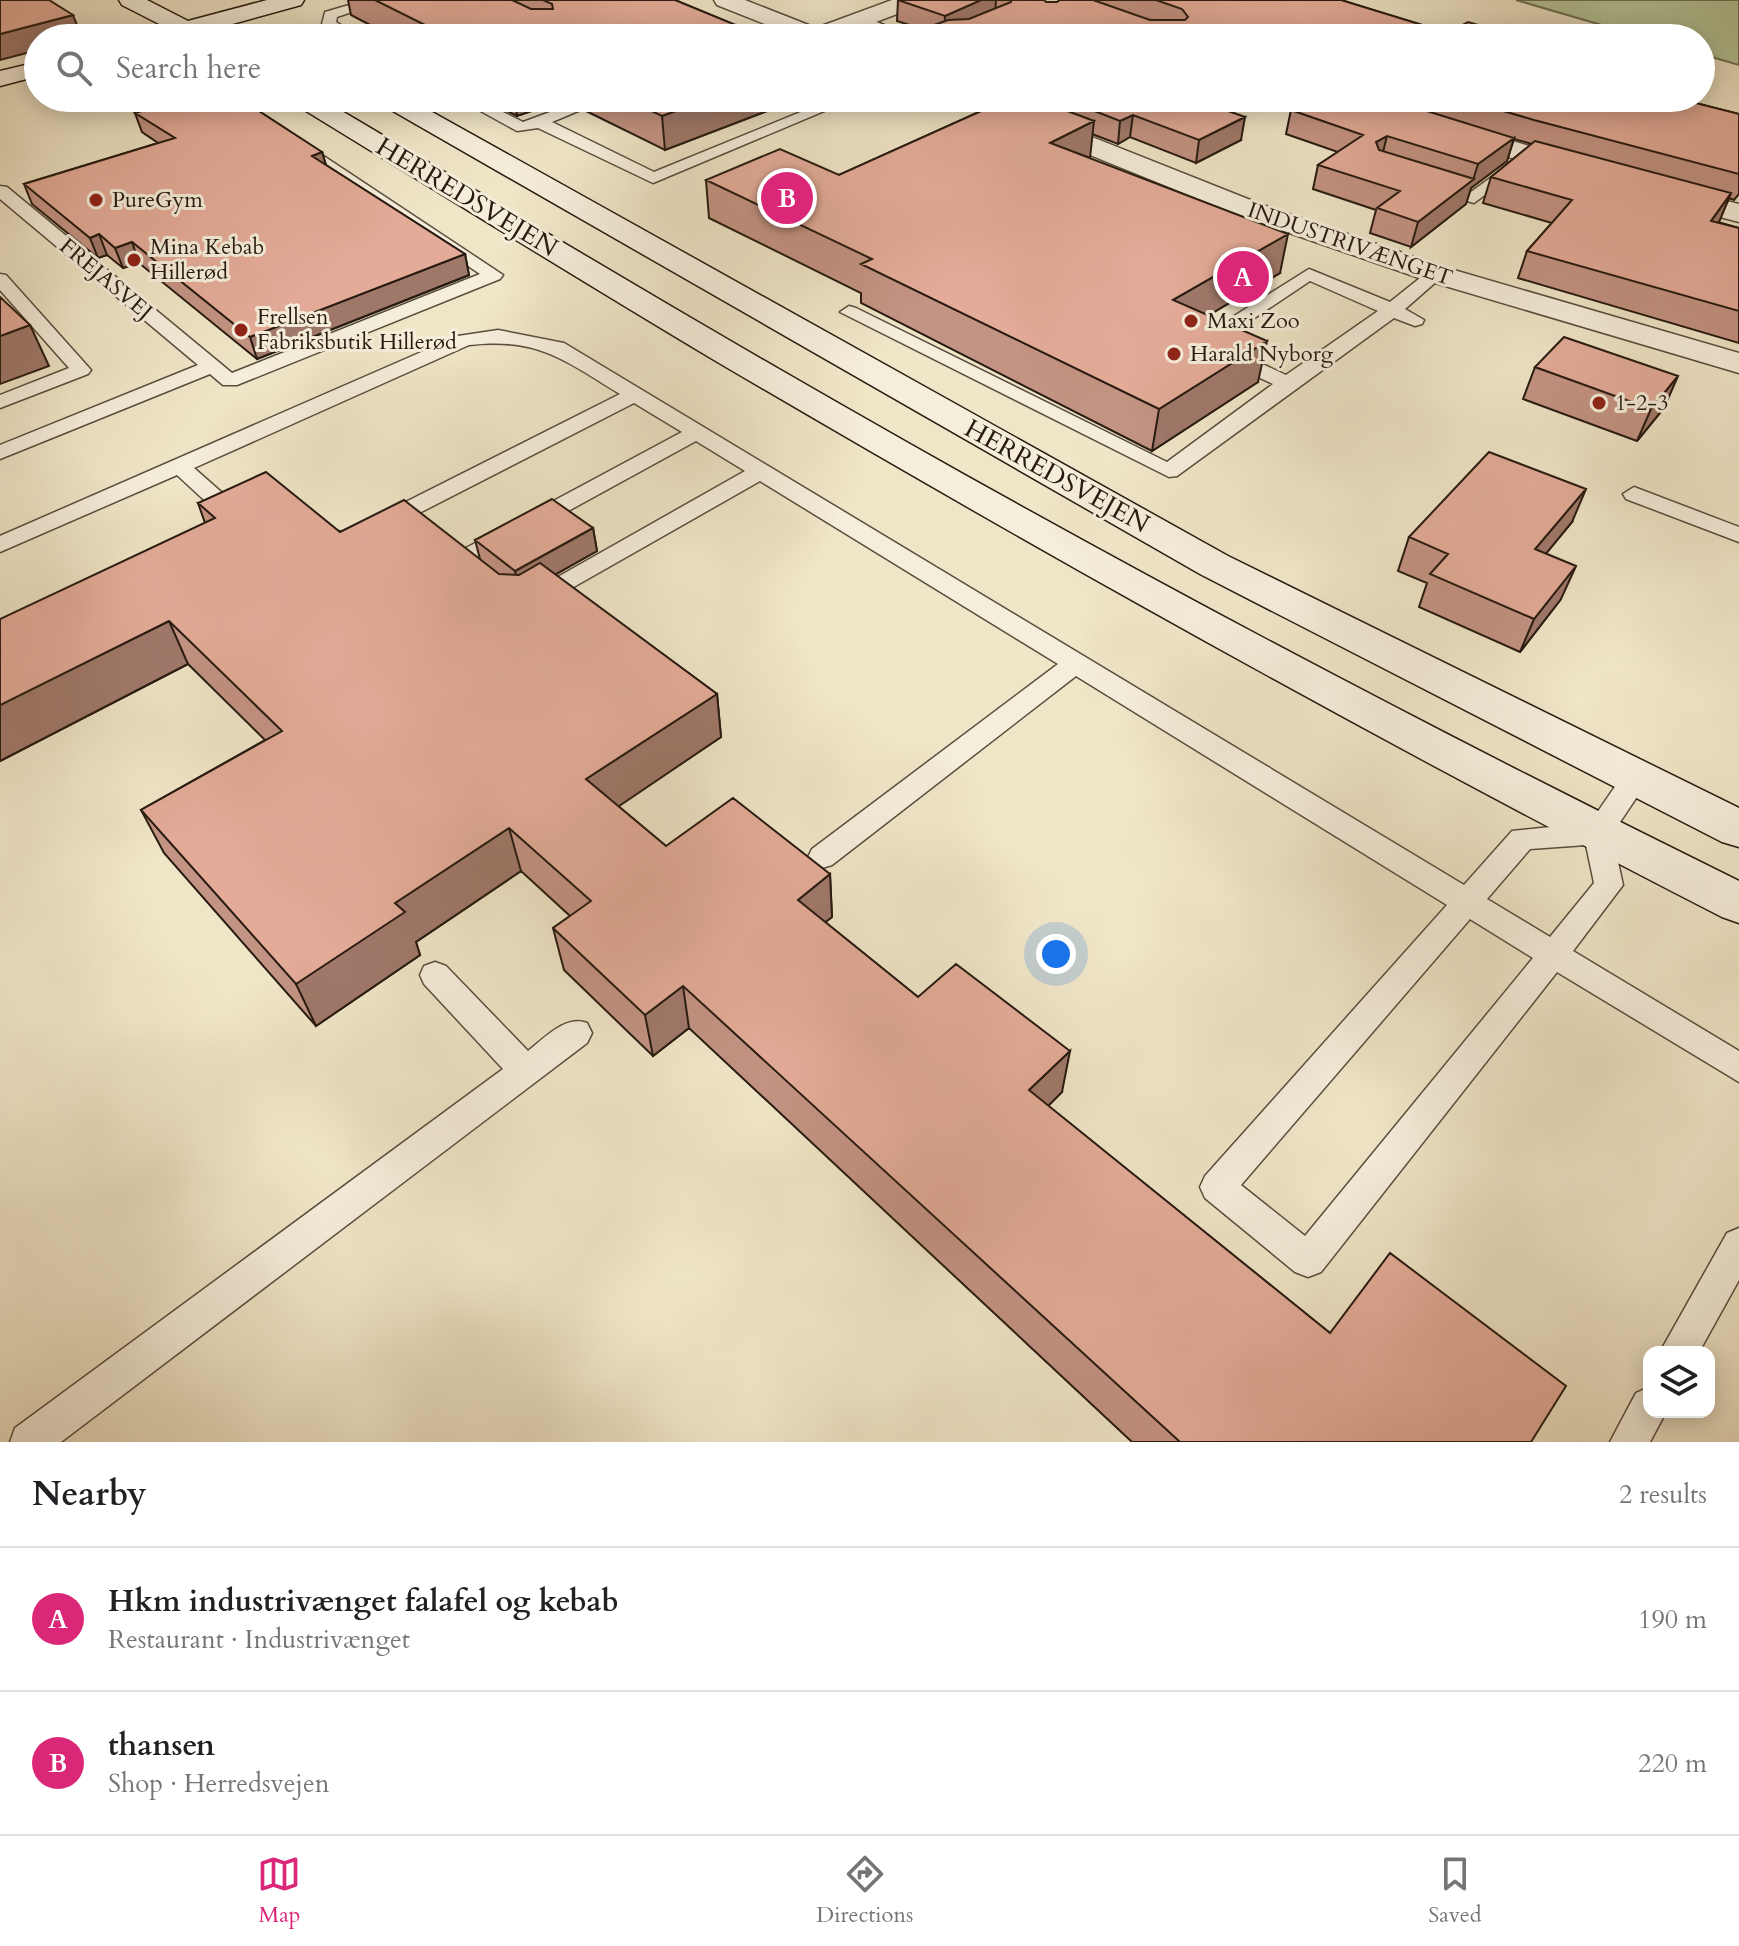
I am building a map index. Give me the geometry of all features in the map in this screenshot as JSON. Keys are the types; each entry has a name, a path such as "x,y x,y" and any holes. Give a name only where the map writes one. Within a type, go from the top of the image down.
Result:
{"street":[{"path":"130,0 176,24"},
{"path":"199,0 250,24"},
{"path":"217,24 234,16 293,0"},
{"path":"725,0 786,24"},
{"path":"850,24 913,0"},
{"path":"0,79 24,73"},
{"name":"HERREDSVEJEN","path":"325,112 777,383 1196,618 1598,833 1739,903"},
{"name":"HERREDSVEJEN","path":"413,112 1214,565 1739,829"},
{"name":"INDUSTRIVÆNGET","path":"1001,112 1145,179 1290,230 1739,363"},
{"path":"1387,112 1599,175"},
{"path":"1641,187 1739,213"}],"lane":[{"path":"329,24 330,15 380,0"},
{"path":"860,20 871,24"},
{"path":"491,112 522,128 565,112"},
{"path":"539,122 653,178 814,112"},
{"path":"0,453 212,366 230,381 494,275 444,238 279,131"},
{"path":"1420,181 1474,198 1527,155"},
{"name":"FREJASVEJ","path":"1,191 212,366"},
{"path":"1284,263 1415,320"},
{"path":"1287,383 1203,344 1309,274"},
{"path":"849,312 1169,471 1392,310 1436,274"},
{"path":"0,279 81,370 0,402"},
{"path":"0,545 465,340 498,336 557,347 1739,1068"},
{"path":"364,532 635,394"},
{"path":"698,432 459,561 519,609 761,471"},
{"path":"179,466 236,517"},
{"path":"1634,494 1739,535"},
{"path":"822,857 1076,663"},
{"path":"1598,833 1522,839 1217,1187 1308,1260 1609,885 1598,833 1635,779"},
{"path":"435,975 526,1071"},
{"path":"29,1442 576,1033"},
{"path":"1682,1346 1739,1245"},
{"path":"1629,1442 1643,1417"}],"green space":[{"path":"1516,0 1739,0 1739,65 1715,58 1715,24 1598,24"}],"building":[{"path":"0,0 49,0 73,15 38,24 24,24 24,28 0,34"},
{"path":"375,0 512,0 531,9 553,9 552,4 543,0 675,0 733,24 423,24"},
{"path":"898,0 981,0 945,16"},
{"path":"1093,0 1150,20 1185,20 1188,17 1182,9 1156,0 1341,0 1419,24 937,24 969,19 1011,2"},
{"path":"1715,108 1739,114 1739,174 1507,112 1715,112"},
{"path":"261,112 322,152 312,156 465,254 250,337 132,242 115,248 99,234 90,238 24,184 175,138 135,113"},
{"path":"979,112 1070,112 1094,121 1050,143 1288,234 1173,300 1267,341 1159,409 861,264 872,259 706,180 780,149 839,175"},
{"path":"1097,112 1231,112 1245,117 1199,140 1133,115 1120,121"},
{"path":"1297,112 1430,112 1514,138 1478,164 1387,136 1376,142 1379,150 1474,179 1418,222 1377,208 1400,191 1318,165 1363,135"},
{"path":"1535,141 1731,193 1711,221 1739,228 1739,311 1527,251 1572,200 1491,177"},
{"path":"0,297 30,325 0,336"},
{"path":"1564,337 1678,376 1651,409 1535,367"},
{"path":"1489,452 1586,489 1535,549 1576,566 1534,619 1430,574 1448,554 1409,537"},
{"path":"266,472 340,532 404,500 499,574 519,575 540,563 717,694 586,779 666,846 733,798 830,874 798,900 918,997 956,964 1070,1051 1029,1090 1330,1333 1390,1253 1566,1386 1531,1442 1180,1442 683,986 645,1015 553,928 591,901 509,828 395,903 405,912 296,984 141,810 282,731 169,621 0,705 0,619 215,518 198,503"},
{"path":"552,499 593,528 515,571 475,540"}],"place":[{"name":"thansen","path":"787,198"},
{"name":"PureGym","path":"96,200"},
{"name":"Mina Kebab Hillerød","path":"134,260"},
{"name":"Hkm industrivænget falafel og kebab","path":"1243,277"},
{"name":"Maxi Zoo","path":"1191,321"},
{"name":"Frellsen Fabriksbutik Hillerød","path":"241,330"},
{"name":"Harald Nyborg","path":"1174,354"},
{"name":"1-2-3","path":"1599,403"}]}
